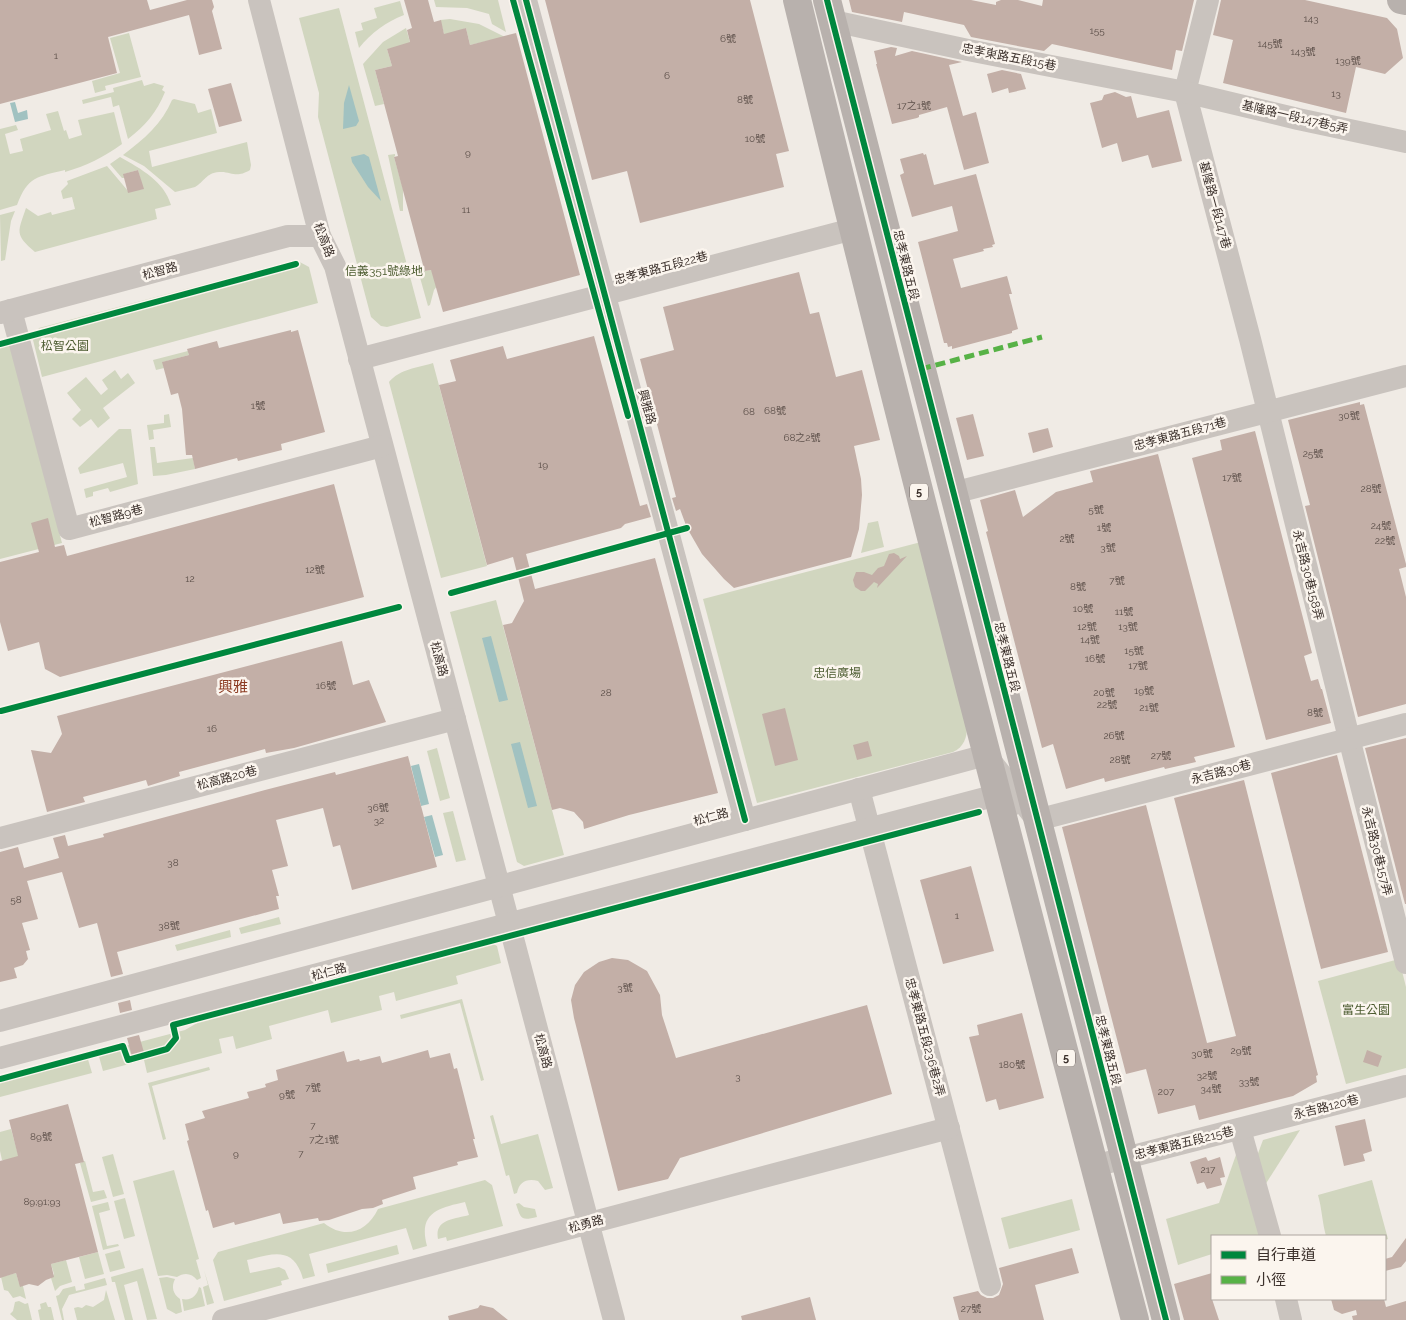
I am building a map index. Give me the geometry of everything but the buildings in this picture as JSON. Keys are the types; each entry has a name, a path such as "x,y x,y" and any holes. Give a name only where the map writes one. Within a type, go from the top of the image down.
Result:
{"main road":[{"name":"5","path":"797,0 986,755 1135,1320"},
{"path":"1401,0 1406,1"},
{"name":"忠孝東路五段","path":"830,11 1166,1320"}],"street":[{"name":"松高路","path":"259,0 320,236 335,266 614,1320"},
{"name":"興雅路","path":"526,0 744,820"},
{"name":"基隆路一段147巷","path":"1208,0 1185,92 1268,411"},
{"name":"忠孝東路五段15巷","path":"830,11 968,50 1185,92"},
{"name":"基隆路一段147巷5弄","path":"1185,92 1406,142"},
{"name":"忠孝東路五段22巷","path":"359,359 853,228"},
{"name":"松智路","path":"6,312 288,236 320,236"},
{"name":"松智路9巷","path":"6,312 69,528 382,446"},
{"name":"忠孝東路五段71巷","path":"953,493 1406,376"},
{"name":"永吉路30巷158弄","path":"1268,411 1349,739"},
{"name":"松高路20巷","path":"0,838 455,719"},
{"name":"永吉路30巷","path":"1037,820 1406,724"},
{"name":"永吉路30巷157弄","path":"1349,739 1406,962"},
{"name":"松仁路","path":"0,1021 986,755"},
{"path":"986,755 1037,820"},
{"name":"忠孝東路五段236巷2弄","path":"859,789 990,1284"},
{"name":"松仁路","path":"0,1058 997,795"},
{"path":"997,795 1037,820"},
{"name":"永吉路120巷","path":"1243,1128 1406,1086"},
{"name":"松勇路","path":"223,1320 949,1128"},
{"path":"1243,1128 1270,1235"},
{"name":"忠孝東路五段215巷","path":"1094,1166 1243,1128"},
{"path":"1286,1300 1291,1320"}],"green space":[{"path":"434,0 498,0 506,32 492,24 489,14 467,8 436,7"},
{"path":"400,1 404,15 379,28 359,48 355,32 363,30 361,23 377,18 374,8"},
{"name":"信義351號綠地","path":"339,8 421,318 387,327 381,326 371,317 318,117 319,93 299,18"},
{"path":"450,19 479,24 505,37 470,45 466,28 445,37 440,20"},
{"path":"406,28 411,46 387,49 392,66 375,70 384,104 375,106 363,64 383,42"},
{"path":"129,33 141,77 105,86 106,90 95,93 92,81 120,73 110,38"},
{"path":"142,80 144,86 154,83 164,86 162,90 165,92 150,118 128,139 119,105 113,107 111,97 83,104 82,100 114,92 113,88"},
{"path":"174,99 195,104 198,113 211,109 217,133 149,151 152,167 247,142 251,165 250,170 241,174 215,173 208,176 195,187 175,192 144,166 123,155 158,124"},
{"path":"58,111 64,131 66,130 69,139 82,135 78,120 114,112 122,144 102,157 80,167 65,172 65,170 47,174 35,179 25,188 17,205 0,210 0,129 16,125 18,130 5,134 10,154 23,151 20,139 51,130 46,114"},
{"path":"395,154 394,157 403,189 403,211 400,211 388,155"},
{"path":"120,157 151,176 168,197 171,205 155,209 157,219 35,252 24,241 20,228 26,208 38,216 51,212 52,215 75,209 72,197 63,199 61,191 68,184 67,181 107,166 128,191 143,189 138,170 124,174 124,178 122,178 110,164"},
{"path":"15,211 11,221 5,260 1,261 0,215"},
{"name":"松智公園","path":"296,260 309,267 318,303 42,377 33,340 39,328"},
{"path":"423,265 425,271 431,270 440,282 434,290 430,305 428,306 417,267"},
{"path":"0,340 10,346 62,543 0,559"},
{"path":"188,351 189,355 163,362 164,368 156,370 153,360"},
{"path":"433,363 487,566 441,578 389,382 398,374"},
{"path":"115,370 121,379 128,373 135,383 103,408 110,418 98,428 91,419 80,427 72,419 81,410 67,393 86,377 101,395 108,389 102,380"},
{"path":"169,414 171,427 153,430 154,439 149,440 147,425 164,423 164,415"},
{"path":"119,429 131,429 138,484 110,492 108,488 93,492 93,496 86,498 84,489 127,477 123,463 80,474 78,468"},
{"path":"150,447 155,447 157,463 193,458 195,469 153,476"},
{"path":"878,521 884,547 861,553 868,523"},
{"name":"忠信廣場","path":"921,542 967,727 962,745 953,752 757,803 703,599"},
{"path":"496,600 564,855 524,866 517,862 450,612"},
{"path":"437,748 450,798 440,801 427,751"},
{"path":"453,811 466,860 456,862 443,813"},
{"path":"279,917 281,924 241,934 239,928"},
{"path":"230,930 231,937 177,951 175,945"},
{"path":"490,942 497,946 501,963 456,976 458,984 396,1001 394,992 379,996 382,1010 331,1023 328,1010 269,1026 272,1039 236,1049 233,1036 219,1039 222,1053 147,1073 144,1060 103,1071 98,1053 185,1030 204,1019"},
{"name":"富生公園","path":"1399,959 1406,987 1406,1068 1346,1084 1318,981"},
{"path":"462,999 484,1080 481,1081 460,1003 401,1019 400,1015"},
{"path":"87,1056 92,1073 0,1097 0,1079"},
{"path":"209,1067 210,1070 152,1086 166,1139 163,1140 148,1083"},
{"path":"493,1115 501,1144 538,1134 553,1188 545,1190 538,1181 530,1180 524,1182 517,1193 514,1194 509,1175 506,1176 490,1116"},
{"path":"11,1129 21,1165 2,1160 0,1132"},
{"path":"1300,1130 1265,1185 1257,1156 1263,1140"},
{"path":"1237,1152 1265,1235 1211,1235 1211,1254 1178,1265 1166,1219 1219,1203"},
{"path":"113,1154 124,1194 113,1197 102,1157"},
{"path":"85,1161 93,1192 104,1190 107,1198 91,1202 80,1163"},
{"path":"174,1170 199,1259 196,1260 201,1278 197,1280 188,1274 182,1274 177,1277 158,1276 133,1181"},
{"path":"485,1180 492,1185 503,1226 447,1241 446,1237 438,1239 439,1227 442,1224 452,1219 469,1215 465,1202 446,1207 432,1214 425,1226 427,1246 413,1250 406,1228 309,1254 315,1276 303,1279 294,1261 282,1254 266,1255 247,1260 250,1273 279,1267 285,1270 289,1279 281,1281 282,1285 224,1301 213,1260 218,1252 324,1223 340,1231 355,1231 368,1223 378,1209"},
{"path":"1372,1180 1388,1239 1386,1240 1386,1235 1326,1235 1318,1195"},
{"path":"125,1198 135,1236 124,1239 114,1201"},
{"path":"1072,1199 1080,1230 1009,1249 1001,1218"},
{"path":"108,1202 110,1210 99,1213 107,1246 118,1244 119,1246 103,1250 92,1206"},
{"path":"519,1203 524,1207 535,1209 537,1217 522,1218 516,1204"},
{"path":"397,1245 399,1254 328,1273 326,1264"},
{"path":"120,1250 125,1268 110,1272 105,1254"},
{"path":"98,1252 104,1274 85,1279 79,1257"},
{"path":"66,1260 72,1282 60,1286 55,1291 51,1278 54,1274 51,1264"},
{"path":"143,1268 157,1319 147,1320 137,1281 124,1285 133,1320 125,1320 115,1282 112,1282 111,1277"},
{"path":"204,1270 214,1303 207,1305 203,1287 208,1285"},
{"path":"16,1273 19,1283 23,1286 26,1299 20,1296 13,1298 8,1291 4,1290 1,1277"},
{"path":"105,1278 107,1285 69,1295 62,1309 64,1320 62,1320 56,1296 63,1289 75,1286 76,1291 85,1289 84,1284"},
{"path":"159,1278 175,1279 173,1290 180,1299 182,1312 176,1314 167,1309"},
{"path":"199,1287 201,1288 205,1306 184,1311 182,1299 193,1297"},
{"path":"106,1290 115,1320 77,1320 74,1308 82,1308 86,1305 93,1307 104,1300"},
{"path":"19,1301 25,1304 28,1303 32,1320 17,1320 10,1314 13,1311 15,1302"},
{"path":"46,1302 48,1307 51,1307 54,1320 40,1320 38,1310 41,1309 40,1304"}],"water":[{"path":"349,85 359,121 356,126 343,129 344,103"},
{"path":"15,102 18,113 27,110 28,119 15,122 10,103"},
{"path":"364,154 369,157 381,201 368,187 352,162 351,157"},
{"path":"491,636 508,700 499,702 482,638"},
{"path":"520,742 537,806 528,808 511,744"},
{"path":"419,764 429,804 421,806 411,766"},
{"path":"432,815 443,855 435,857 424,817"}],"marked path":[{"path":"921,369 1042,337"}],"cycle path":[{"path":"513,0 628,416"},
{"path":"526,0 745,820"},
{"path":"827,0 1166,1320"},
{"path":"0,344 296,264"},
{"path":"451,593 687,528"},
{"path":"1,711 399,607"},
{"path":"0,1079 123,1046 128,1060 167,1049 176,1038 173,1025 979,812"}],"district":[{"name":"興雅","path":"233,687"}]}
